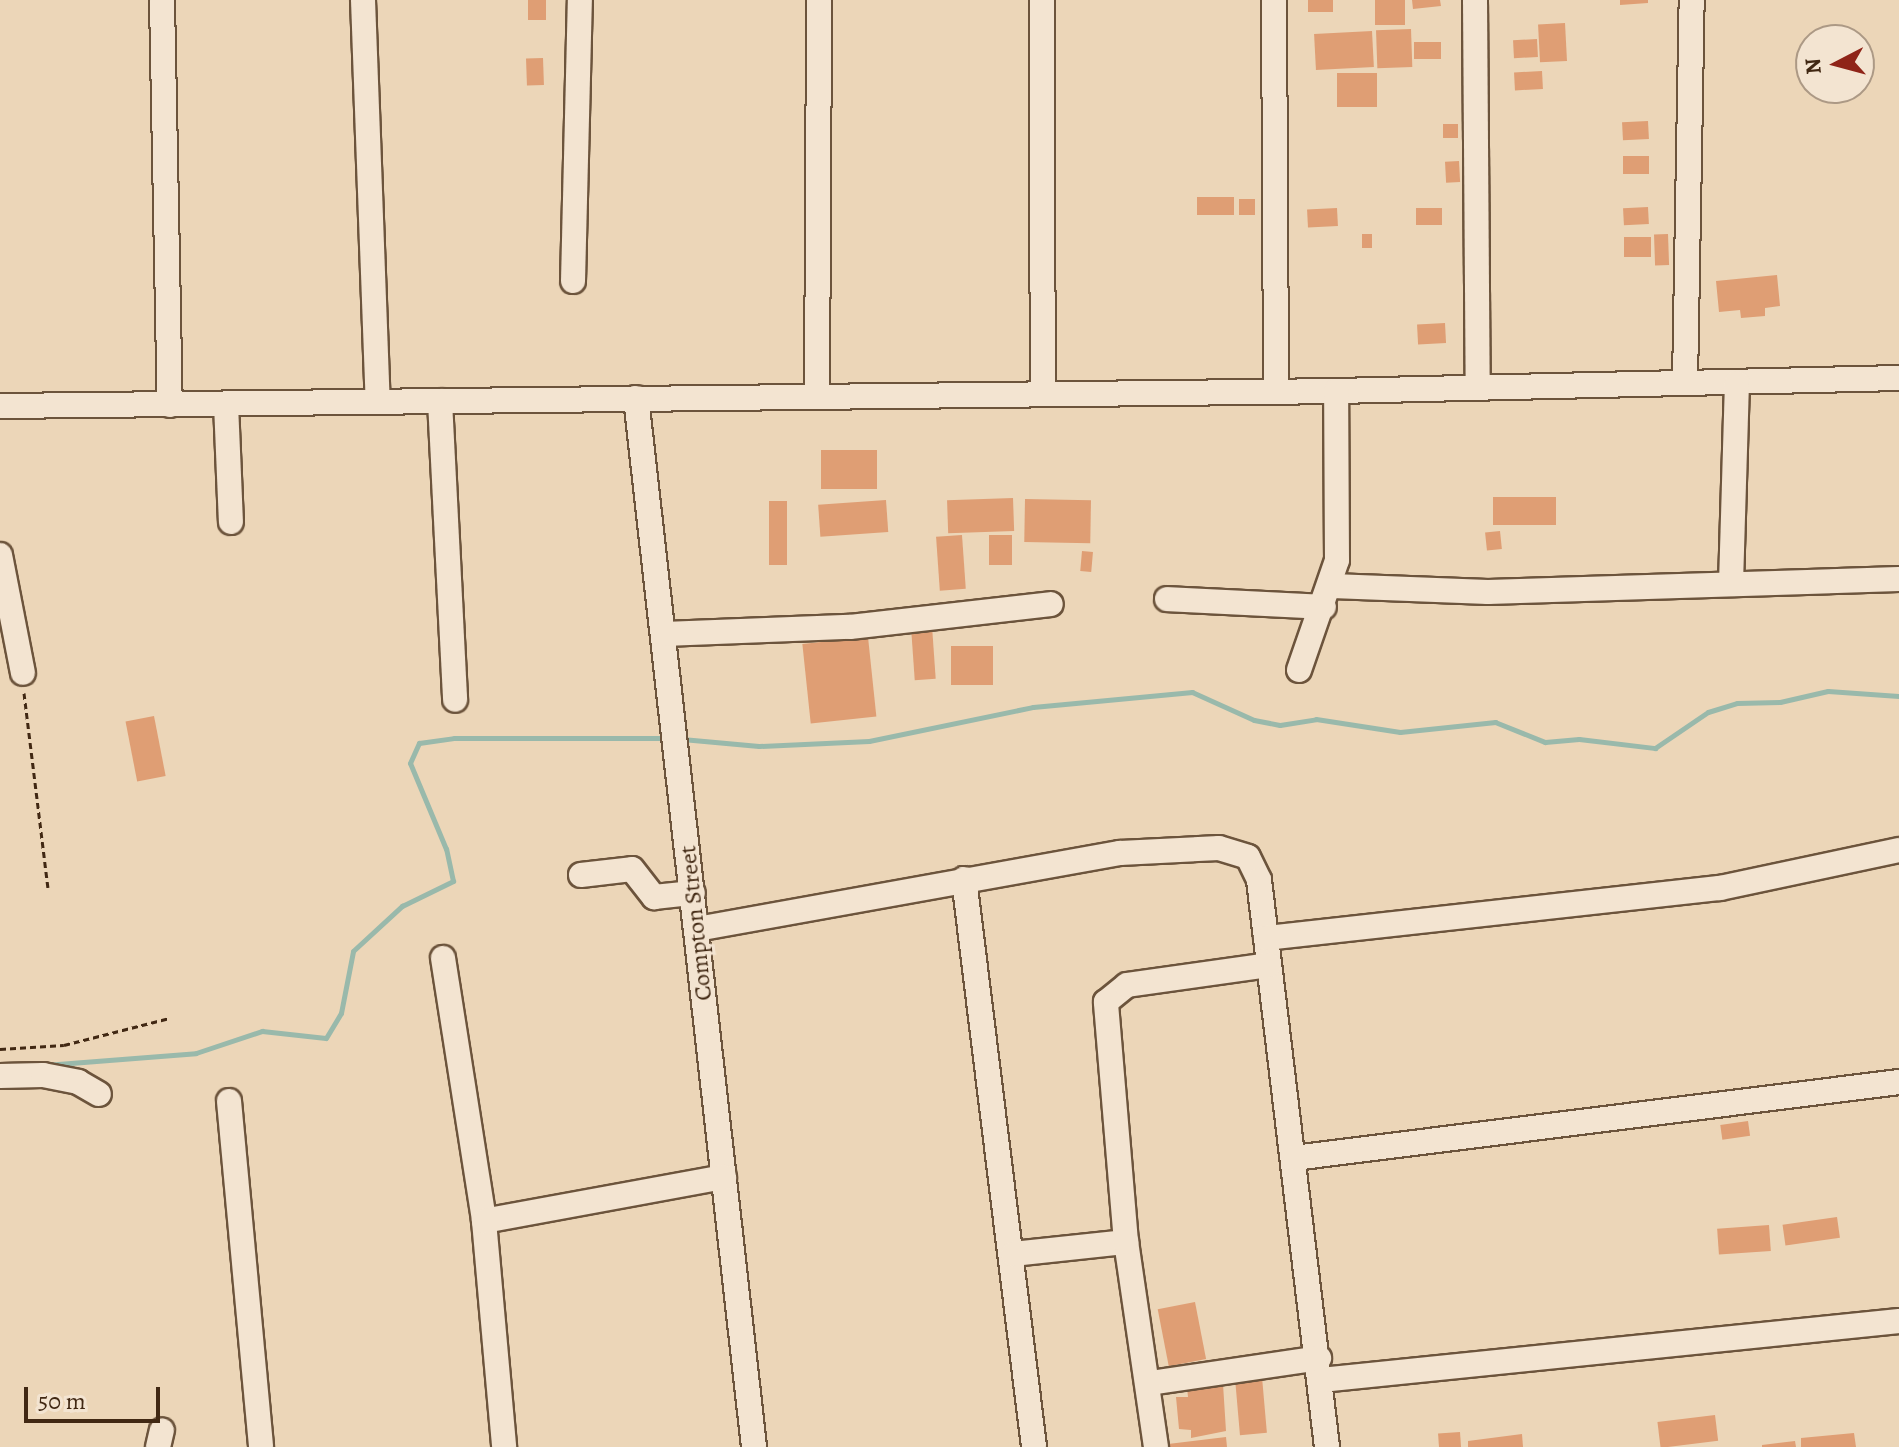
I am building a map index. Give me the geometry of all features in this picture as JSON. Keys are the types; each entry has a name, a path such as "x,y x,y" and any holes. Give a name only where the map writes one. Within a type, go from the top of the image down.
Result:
{"street":[{"path":"162,0 170,405"},
{"path":"363,0 378,402"},
{"path":"573,281 580,0"},
{"path":"817,397 819,0"},
{"path":"1042,0 1043,394"},
{"path":"1274,0 1276,392"},
{"path":"1475,0 1478,384"},
{"path":"1685,383 1692,0"},
{"path":"0,406 1276,392 1478,384 1737,383 1899,378"},
{"path":"1731,584 1737,383"},
{"path":"1299,670 1328,596 1337,560 1336,391"},
{"name":"Compton Street","path":"636,398 754,1447"},
{"path":"440,401 455,700"},
{"path":"226,404 231,522"},
{"path":"0,555 23,673"},
{"path":"1167,599 1899,579"},
{"path":"664,634 850,627 1051,604"},
{"path":"697,929 1120,853 1219,848 1248,857 1259,880 1327,1447"},
{"path":"1266,938 1720,888 1899,850"},
{"path":"581,875 632,869 654,897 693,893"},
{"path":"964,879 1013,1254 1034,1447"},
{"path":"443,958 484,1221 504,1447"},
{"path":"1156,1447 1150,1383 1126,1242 1106,1002 1127,985 1269,965"},
{"path":"0,1076 43,1075 78,1082 99,1094"},
{"path":"1294,1158 1899,1082"},
{"path":"229,1101 261,1447"},
{"path":"484,1221 724,1177"},
{"path":"1013,1254 1126,1242"},
{"path":"1150,1383 1899,1321"}],"path":[{"path":"23,673 48,888"},
{"path":"0,1049 64,1045 170,1018"}],"building":[{"path":"528,0 546,0 546,20 528,20"},
{"path":"1308,0 1333,0 1333,12 1308,12"},
{"path":"1375,0 1405,0 1405,25 1375,25"},
{"path":"1412,0 1440,0 1441,6 1413,9"},
{"path":"1620,0 1648,0 1648,3 1620,5"},
{"path":"1565,23 1567,61 1540,62 1538,24"},
{"path":"1411,29 1412,67 1377,68 1376,30"},
{"path":"1372,31 1374,67 1316,70 1314,34"},
{"path":"1537,39 1538,57 1514,58 1513,40"},
{"path":"1414,42 1441,42 1441,59 1414,59"},
{"path":"543,58 544,85 527,86 526,59"},
{"path":"1542,71 1543,89 1515,90 1514,72"},
{"path":"1337,73 1377,73 1377,107 1337,107"},
{"path":"1648,121 1649,139 1623,140 1622,122"},
{"path":"1443,124 1458,124 1458,138 1443,138"},
{"path":"1623,156 1649,156 1649,174 1623,174"},
{"path":"1459,161 1460,182 1446,183 1445,162"},
{"path":"1197,197 1234,197 1234,215 1197,215"},
{"path":"1239,199 1255,199 1255,215 1239,215"},
{"path":"1648,207 1649,224 1624,225 1623,208"},
{"path":"1337,208 1338,226 1308,228 1307,210"},
{"path":"1416,208 1442,208 1442,225 1416,225"},
{"path":"1362,234 1372,234 1372,248 1362,248"},
{"path":"1654,234 1668,234 1669,265 1655,265"},
{"path":"1624,237 1651,237 1651,257 1624,257"},
{"path":"1777,275 1780,306 1765,308 1765,316 1741,318 1740,310 1719,312 1716,281"},
{"path":"1445,323 1446,343 1418,344 1417,324"},
{"path":"821,450 877,450 877,489 821,489"},
{"path":"1493,497 1556,497 1556,525 1493,525"},
{"path":"1013,498 1014,531 948,533 947,500"},
{"path":"1025,499 1091,500 1090,543 1024,542"},
{"path":"886,500 888,532 820,537 818,505"},
{"path":"769,501 787,501 787,565 769,565"},
{"path":"1500,531 1502,549 1487,550 1485,533"},
{"path":"962,535 966,589 940,591 936,537"},
{"path":"989,535 1012,535 1012,565 989,565"},
{"path":"1082,551 1093,552 1091,572 1080,571"},
{"path":"932,626 936,679 915,680 911,627"},
{"path":"868,637 876,717 811,723 802,644"},
{"path":"951,646 993,646 993,685 951,685"},
{"path":"154,716 166,776 137,781 126,722"},
{"path":"1748,1121 1750,1136 1722,1140 1720,1125"},
{"path":"1837,1217 1840,1238 1785,1245 1783,1225"},
{"path":"1769,1225 1771,1251 1719,1255 1717,1229"},
{"path":"1195,1302 1206,1359 1169,1366 1158,1309"},
{"path":"1262,1377 1267,1433 1240,1435 1235,1379"},
{"path":"1223,1384 1226,1431 1191,1438 1191,1430 1179,1429 1176,1397 1188,1397 1187,1387"},
{"path":"1715,1415 1718,1441 1660,1447 1657,1422"},
{"path":"1460,1432 1461,1447 1439,1447 1438,1434"},
{"path":"1854,1433 1856,1447 1801,1447 1801,1438"},
{"path":"1522,1434 1523,1447 1468,1447 1468,1441"},
{"path":"1226,1437 1227,1447 1168,1447 1168,1444"},
{"path":"1795,1441 1796,1447 1762,1447 1762,1445"}],"waterway":[{"path":"682,739 759,746 869,741 1033,707 1192,692 1254,720 1280,725 1316,719 1400,732 1495,722 1545,742 1579,739 1655,748 1708,712 1737,703 1780,702 1828,691 1899,696"},
{"path":"45,1065 196,1053 262,1031 326,1038 341,1013 353,951 402,906 453,881 446,849 410,763 419,743 454,738 668,738"}]}
